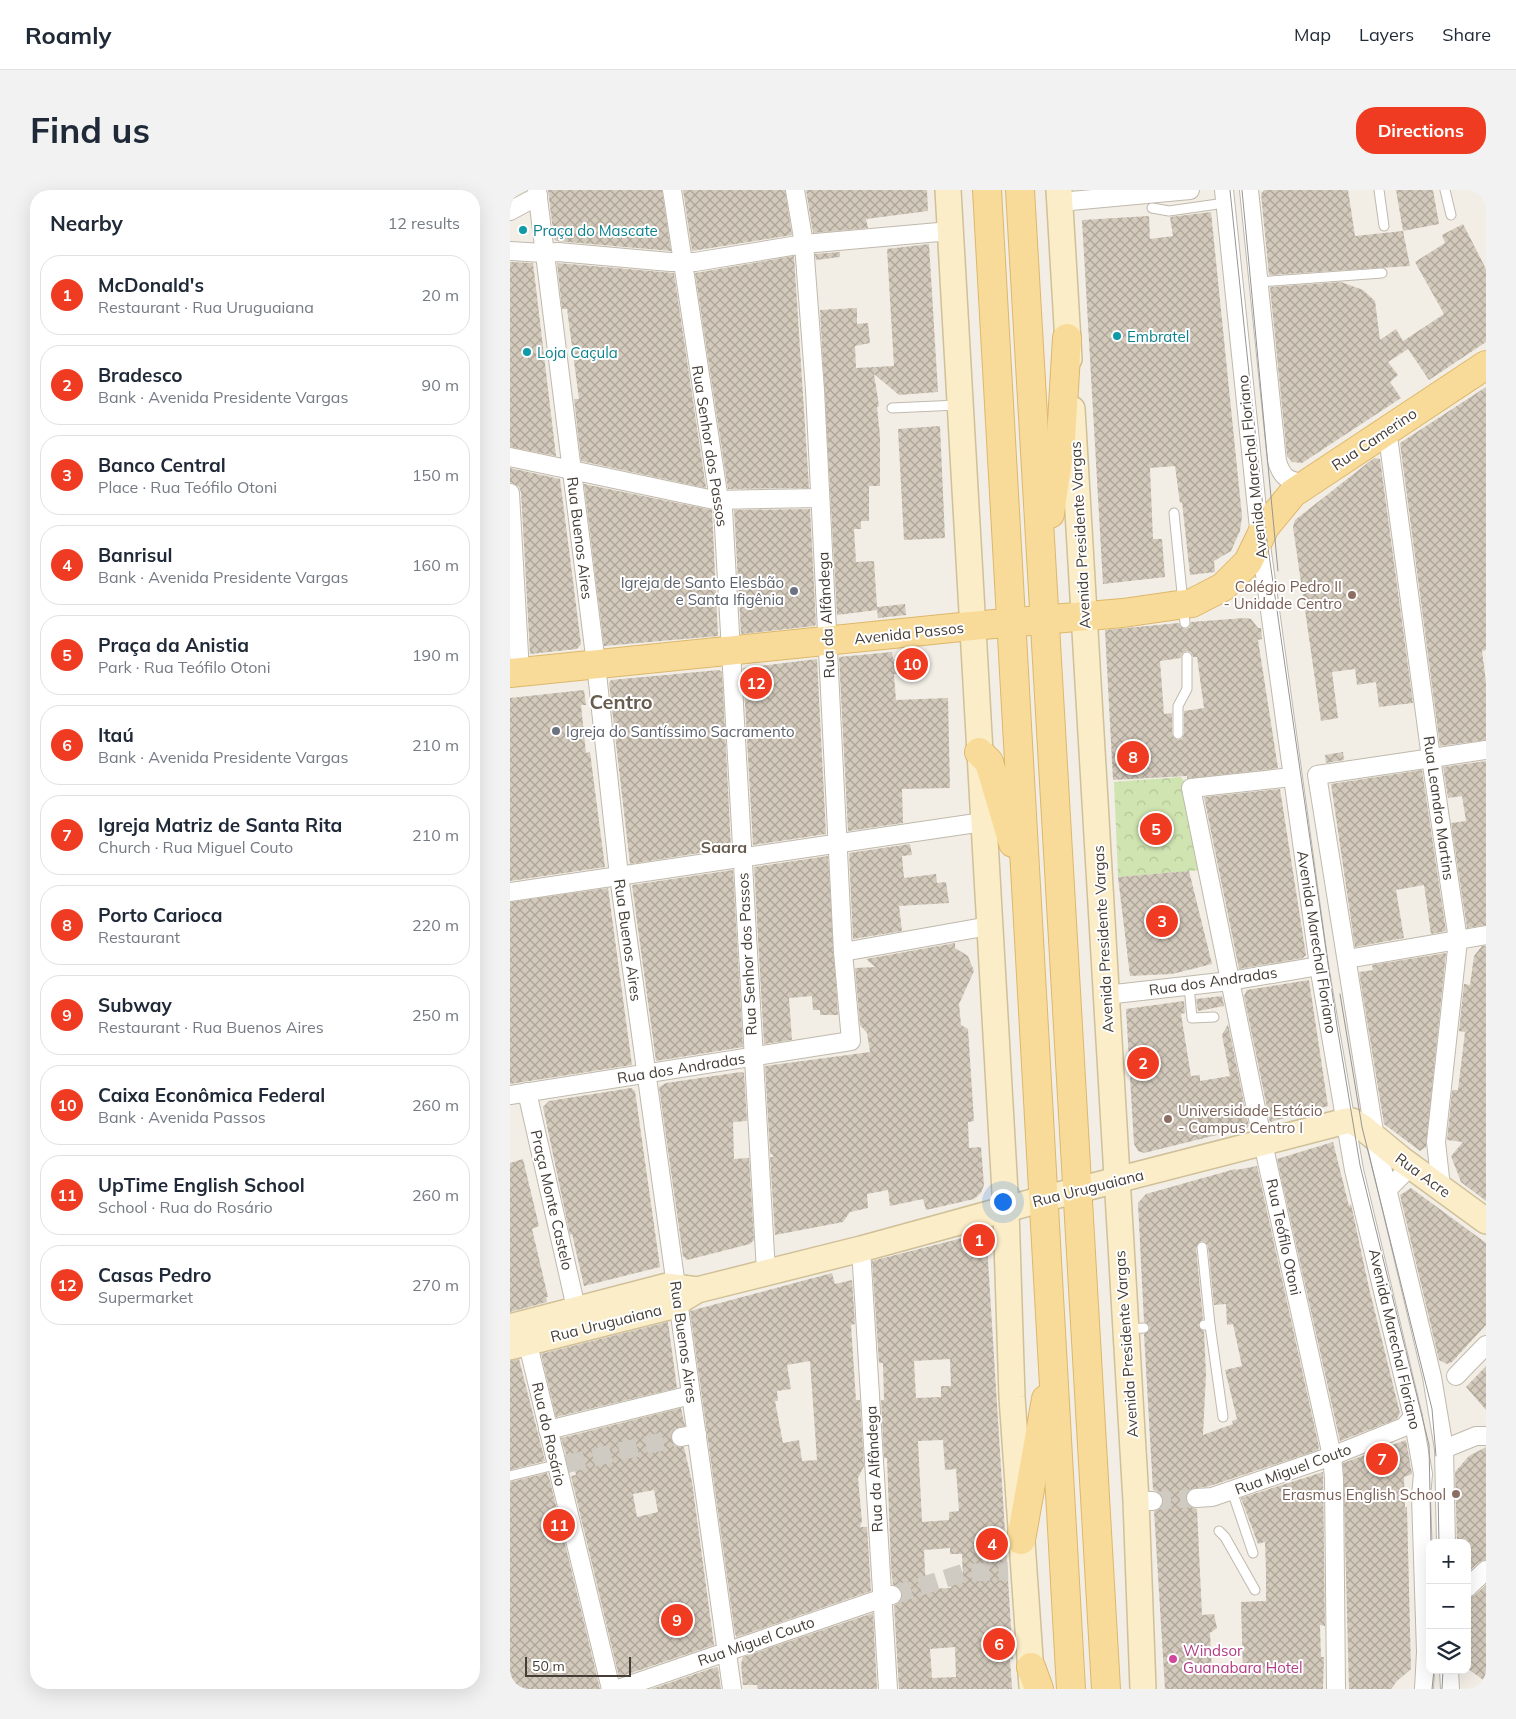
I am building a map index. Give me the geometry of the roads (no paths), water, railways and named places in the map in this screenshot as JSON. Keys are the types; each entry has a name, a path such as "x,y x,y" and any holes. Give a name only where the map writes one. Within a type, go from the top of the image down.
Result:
{"main road":[{"path":"948,190 961,405 971,626 1006,1210 1012,1397 1021,1540"},
{"path":"987,190 1071,1689"},
{"path":"1020,190 1106,1689"},
{"name":"Avenida Presidente Vargas","path":"1060,196 1067,338 1083,558 1084,616 1117,1182 1135,1329 1145,1501 1143,1689"},
{"path":"1041,562 1061,439 1067,338"},
{"name":"Rua Camerino","path":"1264,529 1293,493 1486,365"},
{"name":"Avenida Passos","path":"515,672 1044,619 1123,613 1185,614 1192,603 1223,587 1248,562 1264,529"},
{"path":"979,752 989,762 1027,890"},
{"name":"Rua Uruguaiana","path":"518,1335 669,1307 683,1293 861,1249 1043,1199 1263,1144 1361,1128"},
{"name":"Rua Acre","path":"1361,1128 1486,1221"},
{"name":"Rua Uruguaiana","path":"518,1335 576,1308 667,1286 683,1293"},
{"path":"1034,1682 1016,1570 1041,1419 1053,1371"}],"street":[{"name":"Rua Senhor dos Passos","path":"672,190 719,500 723,508 729,651 766,1272"},
{"name":"Rua da Alfândega","path":"795,190 804,244 828,642 843,952 851,1041"},
{"path":"1060,196 1190,190"},
{"name":"Avenida Marechal Floriano","path":"1249,190 1277,461 1280,473 1292,482 1307,484"},
{"path":"510,210 537,193"},
{"name":"Rua Buenos Aires","path":"537,193 596,664 619,876 646,1074 683,1293 691,1394 689,1435 732,1689"},
{"name":"Avenida Marechal Floriano","path":"1224,196 1292,777 1319,966 1361,1128 1388,1189 1431,1370 1444,1449 1446,1539"},
{"path":"510,251 544,254 558,252 670,262 694,262 804,244 950,231"},
{"name":"Rua Leandro Martins","path":"1387,429 1431,758 1458,940 1436,1142 1441,1187"},
{"path":"510,457 719,500 819,498"},
{"path":"510,492 515,672"},
{"path":"1431,758 1486,750"},
{"name":"Avenida Marechal Floriano","path":"1424,1689 1426,1665 1421,1496 1423,1474 1414,1417 1354,1170 1361,1128 1346,959 1317,775 1431,758"},
{"name":"Rua Teófilo Otoni","path":"1292,777 1191,788 1263,1144 1332,1456 1334,1478 1336,1689"},
{"path":"510,892 983,822"},
{"path":"843,952 989,926"},
{"path":"1346,959 1486,935"},
{"name":"Rua dos Andradas","path":"1106,995 1230,981 1319,966"},
{"name":"Rua dos Andradas","path":"518,1093 851,1041"},
{"name":"Praça Monte Castelo","path":"518,1093 576,1308"},
{"path":"1388,1189 1411,1166"},
{"name":"Rua da Alfândega","path":"861,1249 888,1596 888,1689"},
{"name":"Rua do Rosário","path":"518,1335 561,1465 611,1689"},
{"path":"1456,1376 1486,1345"},
{"path":"548,1430 691,1394"},
{"name":"Rua Miguel Couto","path":"1196,1498 1212,1498 1332,1456 1404,1427 1414,1417"},
{"path":"1444,1449 1476,1436 1486,1436"},
{"path":"1471,1584 1486,1570"},
{"name":"Rua Miguel Couto","path":"618,1689 888,1596"},
{"path":"1449,1674 1450,1689"}],"lane":[{"path":"1379,190 1384,226"},
{"path":"1445,190 1451,215"},
{"path":"1152,208 1169,211 1224,196"},
{"path":"1258,282 1382,273"},
{"path":"892,408 961,405"},
{"path":"1174,513 1185,614"},
{"path":"1178,734 1178,706 1186,689 1187,657"},
{"path":"1189,986 1192,1018 1214,1017"},
{"path":"1202,1247 1207,1325 1222,1417"},
{"path":"510,1476 561,1465"},
{"path":"1232,1491 1253,1553"},
{"path":"1219,1530 1225,1537 1255,1590"}],"tunnel":[{"path":"567,1464 681,1437"},
{"path":"1153,1501 1196,1498"},
{"path":"894,1595 963,1573 1008,1571"}],"tram line":[{"path":"1230,190 1265,527 1337,1026 1360,1165 1429,1445 1431,1539"},
{"path":"1242,190 1278,571"},
{"path":"1340,994 1362,1127 1432,1409 1436,1456"},
{"path":"1438,1491 1439,1539"},
{"path":"1432,1689 1434,1674"},
{"path":"1442,1689 1443,1674"}],"place":[{"name":"Praça do Mascate","path":"523,230"},
{"name":"Embratel","path":"1117,336"},
{"name":"Loja Caçula","path":"527,352"},
{"name":"Igreja de Santo Elesbão e Santa Ifigênia","path":"794,591"},
{"name":"Colégio Pedro II - Unidade Centro","path":"1352,595"},
{"name":"Caixa Econômica Federal","path":"912,664"},
{"name":"Casas Pedro","path":"756,683"},
{"name":"Igreja do Santíssimo Sacramento","path":"556,731"},
{"name":"Porto Carioca","path":"1133,757"},
{"name":"Praça da Anistia","path":"1156,829"},
{"name":"Banco Central","path":"1162,921"},
{"name":"Bradesco","path":"1143,1063"},
{"name":"Universidade Estácio - Campus Centro I","path":"1168,1119"},
{"name":"McDonald's","path":"979,1240"},
{"name":"Igreja Matriz de Santa Rita","path":"1382,1459"},
{"name":"Erasmus English School","path":"1456,1494"},
{"name":"UpTime English School","path":"559,1525"},
{"name":"Banrisul","path":"992,1544"},
{"name":"Subway","path":"677,1620"},
{"name":"Itaú","path":"999,1644"},
{"name":"Windsor Guanabara Hotel","path":"1173,1659"}],"district":[{"name":"Centro","path":"621,701"},
{"name":"Saara","path":"724,847"}]}
